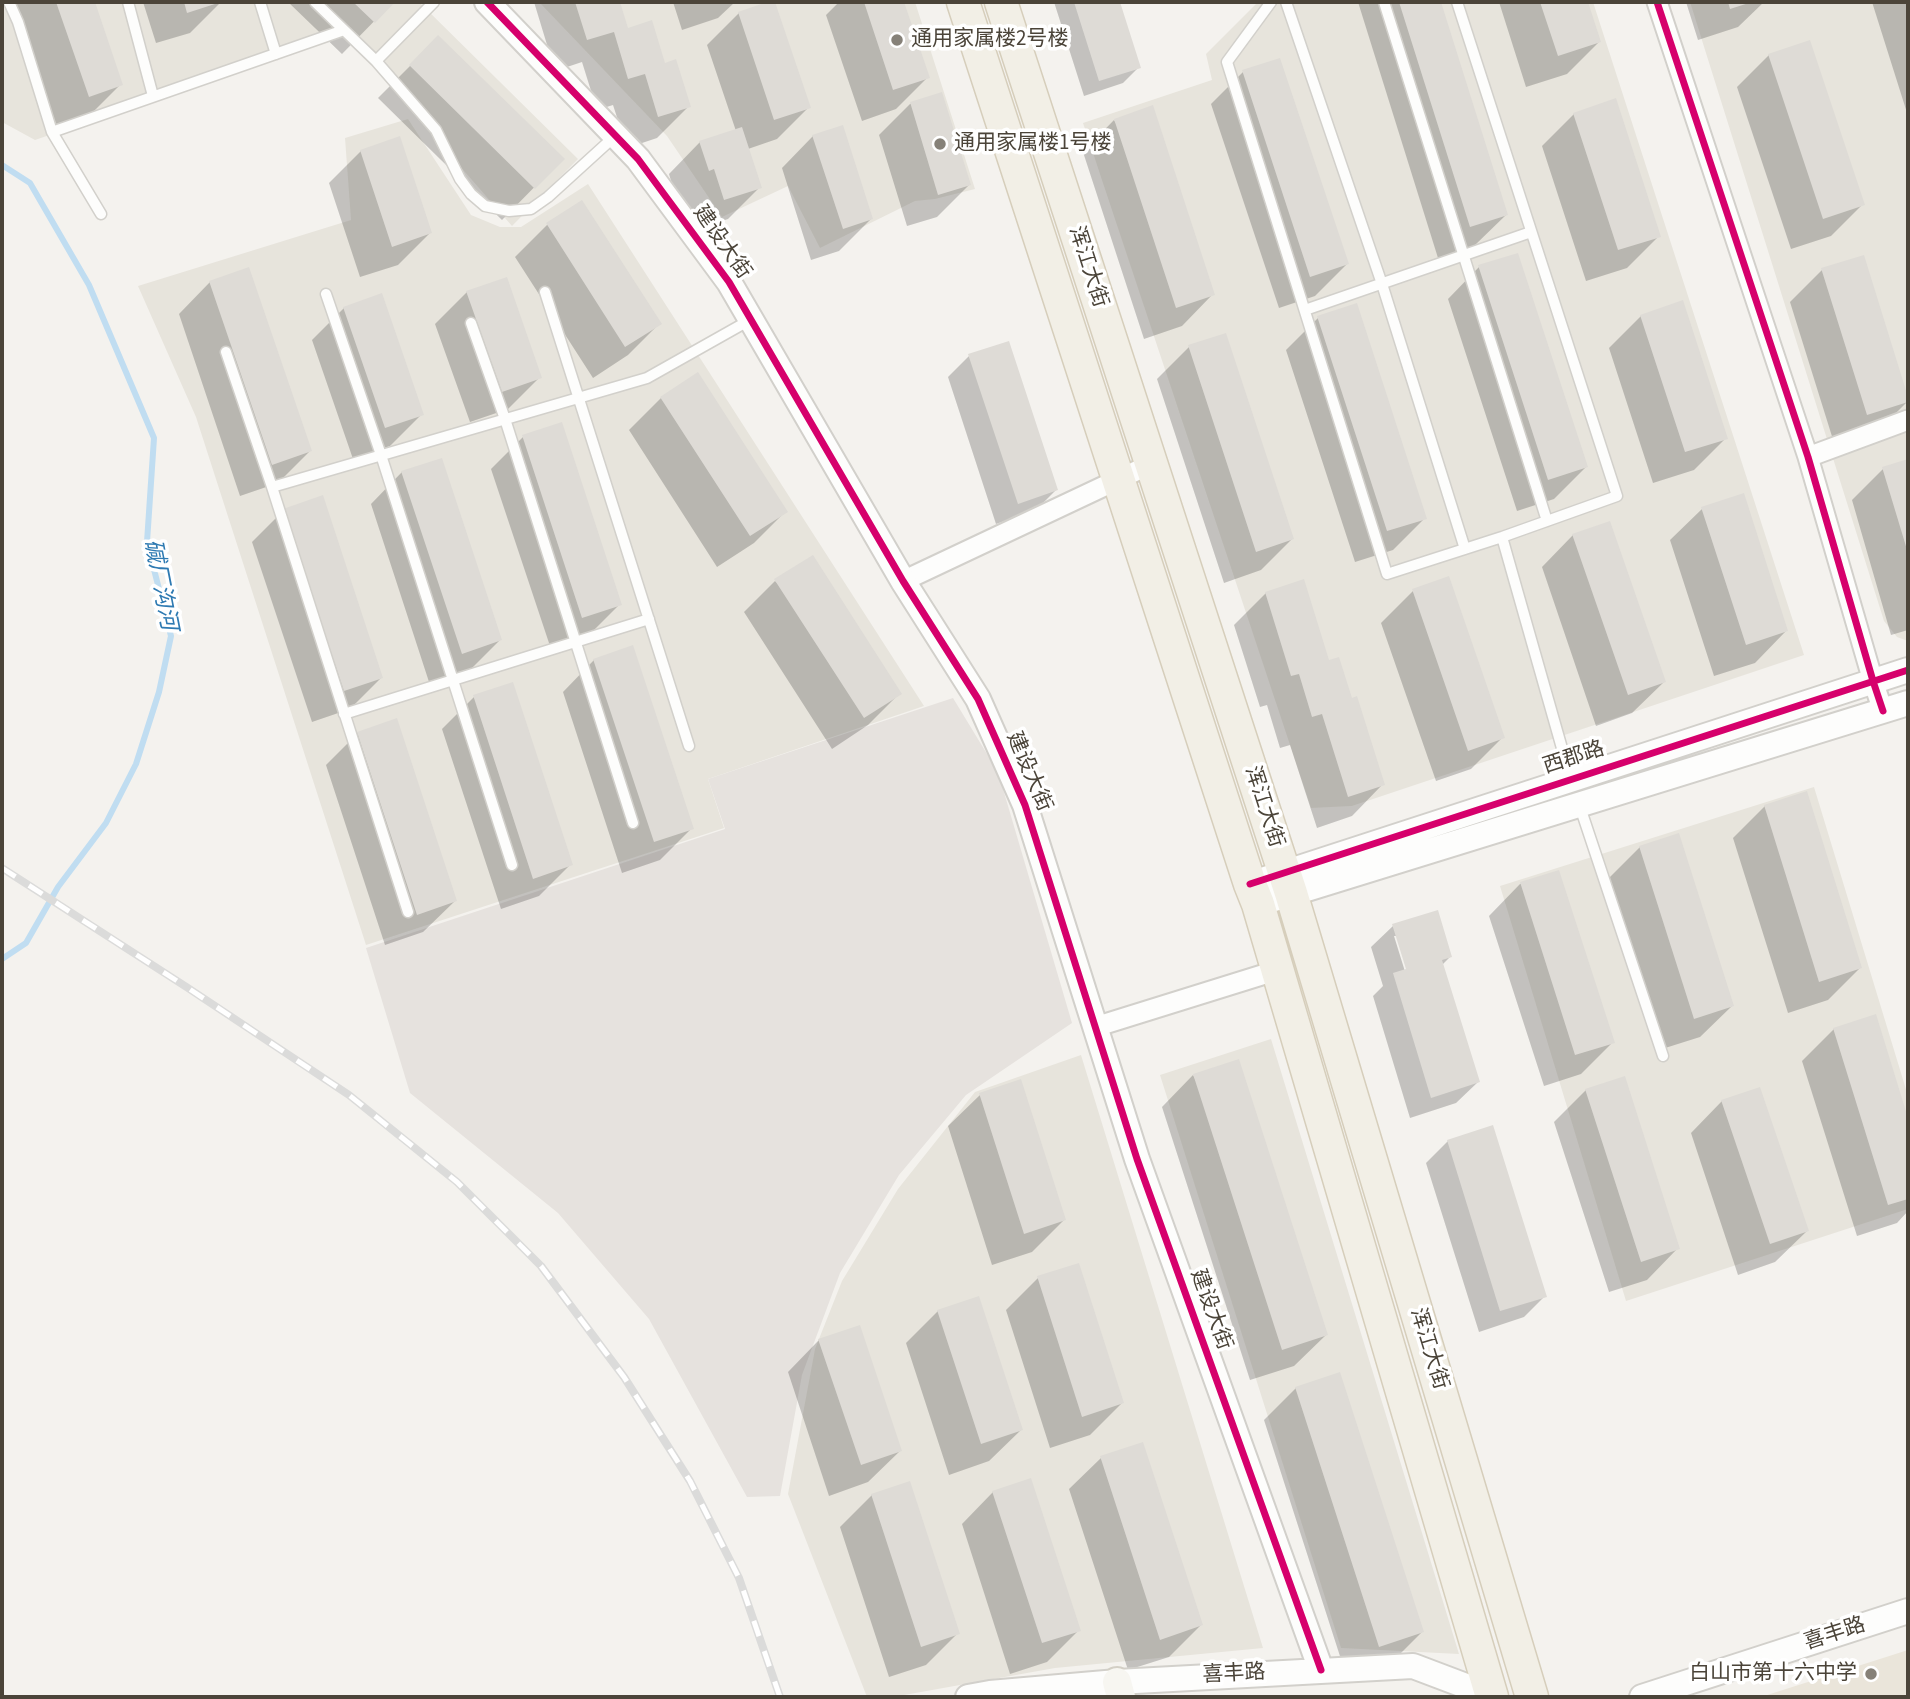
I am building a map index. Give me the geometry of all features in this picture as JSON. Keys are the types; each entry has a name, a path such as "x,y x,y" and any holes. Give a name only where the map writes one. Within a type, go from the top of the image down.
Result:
{"main road":[{"path":"963,2 1278,970 1493,1697"},
{"name":"浑江大街","path":"1001,2 1288,882 1532,1697"}],"street":[{"name":"建设大街","path":"487,2 638,159 729,282 903,581 978,699 1025,805 1137,1160 1321,1670"},
{"path":"1657,2 1808,457 1884,711"},
{"path":"1808,457 1908,420"},
{"path":"903,581 1151,464"},
{"name":"西郡路","path":"1254,894 1571,779 1908,670"},
{"name":"西郡路","path":"1288,882 1579,804 1908,703"},
{"path":"1095,1027 1278,970"},
{"name":"喜丰路","path":"1642,1697 1908,1611"},
{"name":"喜丰路","path":"968,1697 990,1693 1119,1689 1321,1670 1413,1666 1493,1697"}],"lane":[{"path":"9,2 18,22 52,132 101,214"},
{"path":"128,2 153,96"},
{"path":"260,2 276,54"},
{"path":"315,2 376,61 436,131 460,178 471,194 485,206 509,211 531,209 548,197 616,135"},
{"path":"376,61 434,2"},
{"path":"1271,2 1227,62 1387,574 1617,496 1457,2"},
{"path":"1286,2 1382,284 1465,549"},
{"path":"1384,2 1547,520"},
{"path":"52,132 344,30"},
{"path":"1305,310 1531,232"},
{"path":"545,292 689,746"},
{"path":"326,294 381,455 512,865"},
{"path":"272,488 647,378 751,320"},
{"path":"471,323 505,419 633,823"},
{"path":"226,352 408,912"},
{"path":"1502,537 1571,779 1663,1056"},
{"path":"344,714 649,619"}],"shaded area":[{"path":"2,2 419,2 578,159 512,226 344,33 35,140 2,122"},
{"path":"539,2 915,2 975,189 915,201 820,248 788,186 722,217 667,136"},
{"path":"1258,2 1593,2 1804,655 1352,806 1311,808 1083,123 1212,80 1206,54"},
{"path":"1690,2 1908,2 1908,641 1897,637 1884,621"},
{"path":"408,119 471,215 500,227 521,227 588,184 924,706 708,779 724,828 366,945 196,417 138,286 351,220 345,138"},
{"path":"953,698 998,772 1072,1023 966,1095 899,1175 840,1273 802,1375 780,1496 747,1497 649,1319 558,1213 410,1093 366,948 725,829 708,779"},
{"path":"1814,787 1908,1096 1908,1209 1626,1301 1500,886"},
{"path":"1271,1039 1459,1654 1341,1648 1160,1075"},
{"path":"1081,1055 1263,1648 1055,1668 893,1697 867,1697 788,1494 815,1349 842,1281 898,1189 975,1092"},
{"name":"白山市第十六中学","path":"1908,1650 1908,1697 1761,1697"}],"building":[{"path":"56,2 95,2 123,85 89,97"},
{"path":"184,2 221,2 187,13"},
{"path":"353,2 395,2 375,23"},
{"path":"575,2 620,2 628,28 652,20 665,63 676,59 691,107 658,117 645,74 628,79 614,32 587,40"},
{"path":"775,2 811,108 774,120 738,12"},
{"name":"通用家属楼2号楼","path":"864,2 904,2 930,78 893,90"},
{"path":"1074,2 1120,2 1141,68 1099,81"},
{"path":"1399,2 1441,2 1508,215 1470,227"},
{"path":"1540,2 1588,2 1601,42 1558,56"},
{"path":"1728,2 1752,2 1730,9"},
{"path":"438,35 565,159 535,189 409,65"},
{"path":"1810,40 1865,205 1823,219 1768,54"},
{"path":"1280,58 1349,264 1310,277 1242,70"},
{"name":"通用家属楼1号楼","path":"942,92 971,185 938,195 910,102"},
{"path":"1616,98 1661,237 1618,250 1573,113"},
{"path":"1153,105 1215,295 1176,308 1114,119"},
{"path":"843,125 873,219 843,229 812,135"},
{"path":"742,127 762,188 724,200 714,169 709,171 699,141"},
{"path":"400,136 432,233 392,247 360,150"},
{"path":"582,200 662,324 625,347 546,223"},
{"path":"1518,253 1588,467 1548,480 1478,265"},
{"path":"1864,255 1908,397 1908,402 1867,415 1821,268"},
{"path":"249,267 312,451 272,465 209,281"},
{"path":"507,277 542,378 502,392 466,291"},
{"path":"382,293 424,415 385,428 343,307"},
{"path":"1683,300 1728,439 1685,452 1640,315"},
{"path":"1357,303 1427,519 1387,531 1317,316"},
{"path":"1226,333 1294,539 1256,552 1188,345"},
{"path":"1009,341 1058,490 1018,504 968,354"},
{"path":"698,372 788,512 750,536 660,397"},
{"path":"562,422 622,605 582,618 522,435"},
{"path":"442,458 502,640 462,654 401,471"},
{"path":"1908,459 1908,553 1882,467"},
{"path":"1744,493 1788,631 1746,645 1701,507"},
{"path":"323,495 383,678 344,691 283,509"},
{"path":"1610,521 1666,682 1628,695 1572,534"},
{"path":"813,555 902,694 864,718 774,579"},
{"path":"1449,576 1505,738 1468,751 1412,589"},
{"path":"1304,579 1329,660 1339,657 1352,698 1357,696 1385,785 1348,797 1322,714 1312,717 1299,674 1291,676 1265,592"},
{"path":"633,645 694,829 654,842 593,659"},
{"path":"513,682 573,865 533,879 473,695"},
{"path":"397,718 457,901 417,915 357,732"},
{"path":"1807,791 1862,968 1819,982 1764,805"},
{"path":"1679,833 1734,1006 1694,1019 1639,846"},
{"path":"1559,870 1615,1043 1575,1055 1520,882"},
{"path":"1438,910 1452,957 1442,960 1480,1082 1431,1098 1393,973 1406,969 1392,924"},
{"path":"1876,1014 1908,1118 1908,1199 1888,1205 1833,1028"},
{"path":"1239,1059 1328,1335 1282,1350 1193,1074"},
{"path":"1625,1076 1680,1249 1641,1262 1585,1089"},
{"path":"1021,1079 1066,1220 1024,1234 979,1093"},
{"path":"1760,1087 1809,1231 1770,1244 1721,1100"},
{"path":"1493,1125 1547,1297 1500,1311 1447,1140"},
{"path":"1079,1263 1124,1403 1082,1417 1037,1276"},
{"path":"979,1296 1023,1430 981,1444 937,1310"},
{"path":"860,1325 902,1451 861,1465 818,1339"},
{"path":"1340,1372 1424,1632 1379,1647 1295,1387"},
{"path":"1143,1442 1203,1625 1160,1640 1100,1456"},
{"path":"1031,1478 1081,1631 1042,1643 992,1491"},
{"path":"910,1481 960,1634 921,1647 871,1494"}],"waterway":[{"name":"碱厂沟河","path":"2,165 30,183 89,285 154,438 147,542 171,636 159,692 136,764 106,823 58,887 26,943 2,959"}],"railway":[{"path":"2,868 349,1095 457,1182 541,1266 624,1377 690,1481 739,1578 780,1697"}],"cycle path":[{"path":"487,2 638,159 729,282 903,581 978,699 1025,805 1137,1159 1321,1670"},
{"path":"1657,2 1808,457 1883,711"},
{"path":"1250,884 1908,670"}],"place":[{"name":"通用家属楼2号楼","path":"897,40"},
{"name":"通用家属楼1号楼","path":"940,144"},
{"name":"白山市第十六中学","path":"1871,1674"}]}
